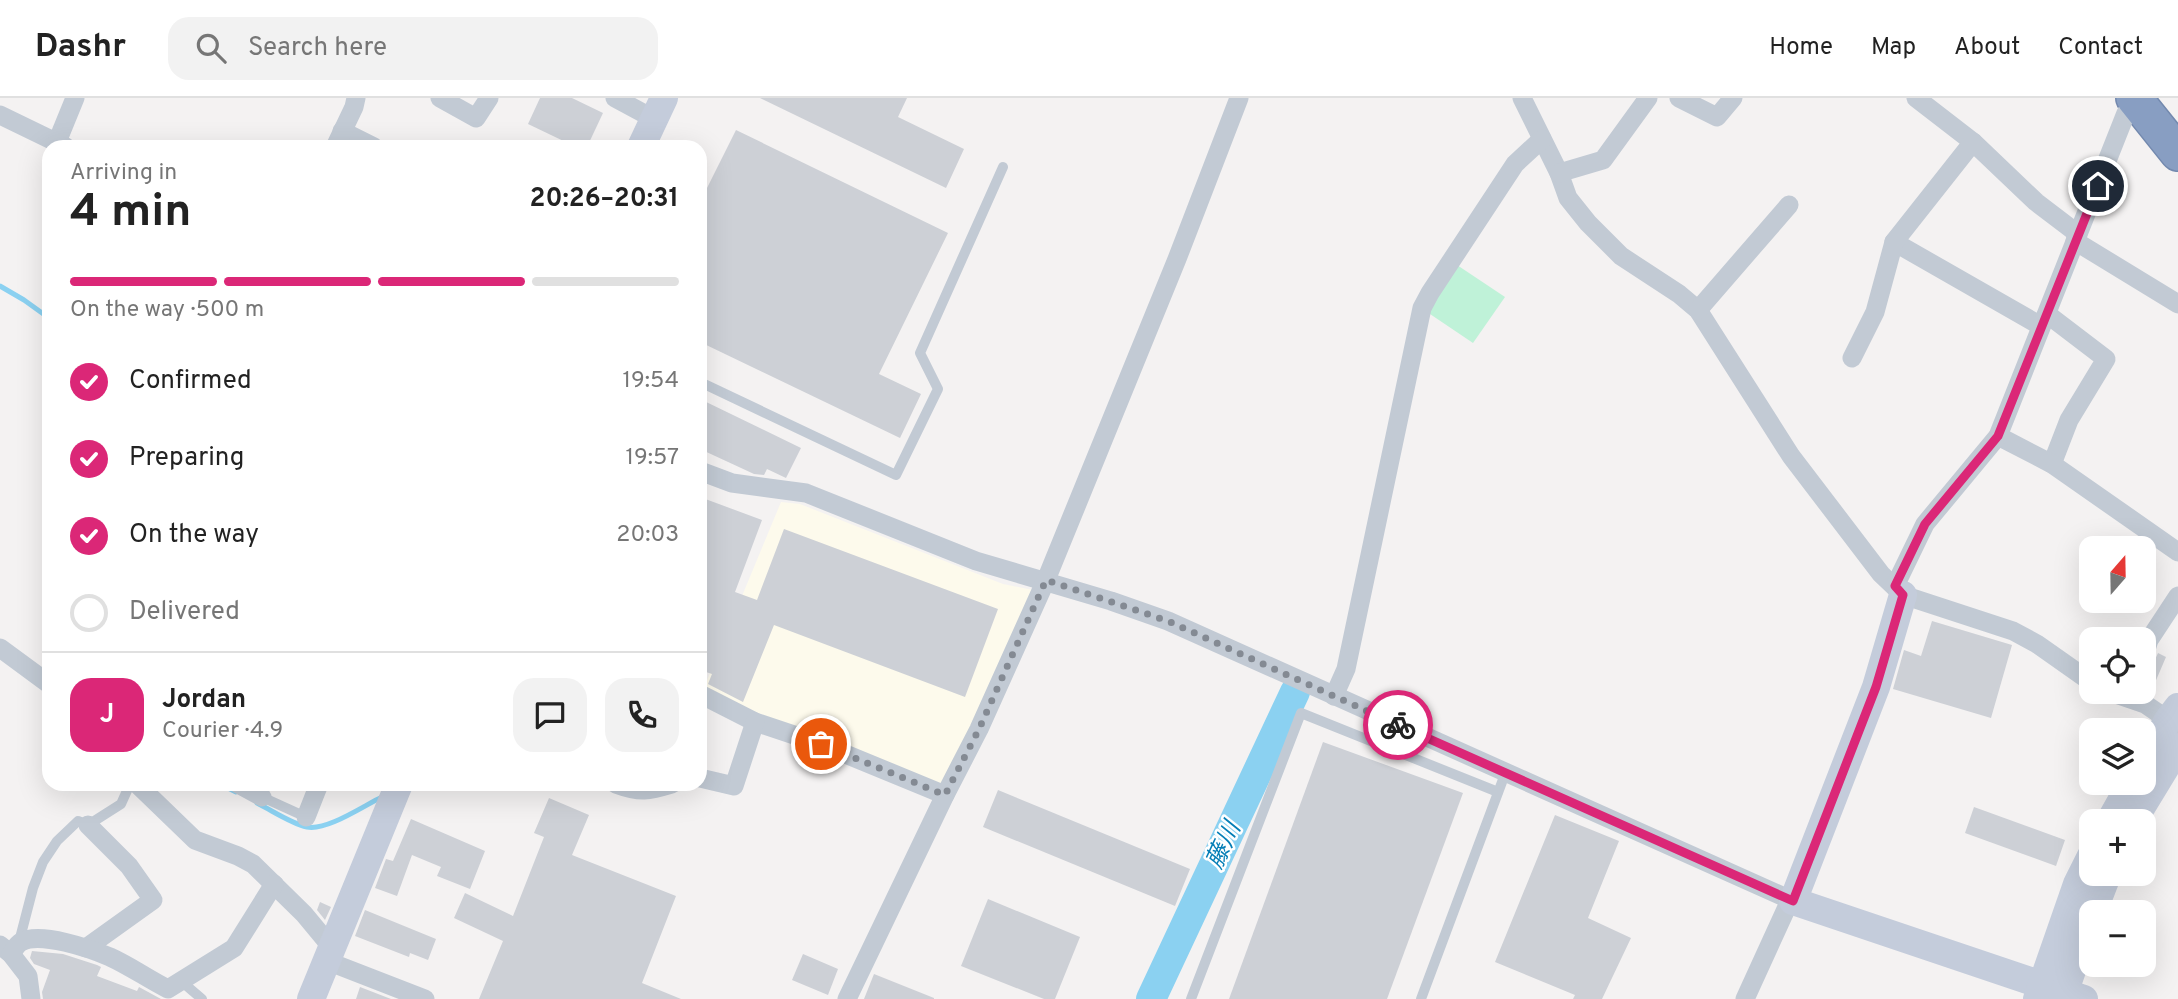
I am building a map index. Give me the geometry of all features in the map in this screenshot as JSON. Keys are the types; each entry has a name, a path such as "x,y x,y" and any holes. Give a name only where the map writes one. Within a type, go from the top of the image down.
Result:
{"highway":[{"path":"2137,101 2178,153"}],"street":[{"path":"62,140 75,98"},
{"path":"339,139 356,98"},
{"path":"440,98 476,118 489,98"},
{"path":"615,98 659,108 644,140"},
{"path":"847,999 979,729 1046,580 1177,259 1239,98"},
{"path":"1522,98 1559,173 1568,198 1588,223 1621,256 1679,294 1698,310 1791,456 1881,574 1899,590 2013,631 2038,644 2079,673"},
{"path":"1559,173 1603,160 1648,98"},
{"path":"1679,98 1717,117 1733,98"},
{"path":"1916,98 1973,142 2077,237 2178,304"},
{"path":"1745,999 1787,907 1793,901 1876,687 1899,590 1925,524 1998,436 2126,113 2137,101"},
{"path":"0,115 51,140"},
{"path":"1334,696 1346,669 1422,308 1515,164 1542,139"},
{"path":"1852,358 1874,312 1894,242 1973,142"},
{"path":"1698,310 1789,205"},
{"path":"1894,242 2044,320 2106,359 2069,419 2052,464"},
{"path":"1998,436 2052,464 2178,552"},
{"path":"707,474 732,483 806,493 976,561 1046,580 1168,621 1334,696 1501,783 1793,901 2058,995"},
{"path":"2156,629 2178,596"},
{"path":"0,648 42,678"},
{"path":"707,698 755,722 821,744 945,795"},
{"path":"2145,704 2175,718 2156,744"},
{"path":"707,780 734,786 755,722"},
{"path":"2140,809 2178,747"},
{"path":"144,791 195,840 253,864 304,914 330,955 425,999"},
{"path":"251,791 262,797"},
{"path":"306,817 315,791"},
{"path":"311,999 402,791"},
{"path":"86,948 153,900 129,866 88,825"},
{"path":"2058,995 2079,880"},
{"path":"30,999 29,976 10,947 30,939 52,940 86,948 113,958 168,989 234,948 274,884"},
{"path":"2058,995 2079,945"}],"lane":[{"path":"707,385 896,475 938,389 920,354 1003,167"},
{"path":"1191,999 1301,713 1501,783 1421,999"},
{"path":"10,947 49,851 78,821 88,825 121,804 127,791"},
{"path":"262,797 306,817"},
{"path":"180,981 202,999"}],"shaded area":[{"path":"781,502 800,504 1003,584 1033,590 942,789 707,692 707,680"}],"green space":[{"path":"1454,263 1505,297 1473,343 1427,312"}],"building":[{"path":"540,98 572,98 603,113 590,140 561,140 528,124"},
{"path":"760,98 907,98 898,117 964,149 946,188"},
{"path":"736,130 948,233 879,374 921,394 900,438 707,345 707,188"},
{"path":"707,402 801,448 786,478 767,469 764,475 754,474 707,452"},
{"path":"707,500 762,520 735,592 757,600 784,529 998,609 965,697 774,625 743,702 708,684 712,674 707,672"},
{"path":"1932,621 2012,645 1991,718 1893,689 1904,650 1921,656"},
{"path":"2158,653 2166,657 2156,680"},
{"path":"1323,742 1463,793 1387,999 1229,999"},
{"path":"998,790 1190,869 1175,906 983,827"},
{"path":"549,798 589,815 572,855 676,896 642,983 681,999 479,999 503,941 454,918 465,893 513,916 544,837 534,833"},
{"path":"1974,807 2065,840 2056,866 1965,833"},
{"path":"1555,815 1619,841 1588,918 1631,938 1602,999 1573,999 1575,995 1495,962"},
{"path":"411,819 485,851 470,889 437,876 441,867 412,855 397,896 375,888 386,859 393,861"},
{"path":"988,899 1080,937 1055,999 1044,999 961,966"},
{"path":"320,902 331,907 325,920 317,910"},
{"path":"365,910 436,939 428,960 410,953 409,957 355,936"},
{"path":"32,951 63,954 97,965 101,967 97,976 137,991 139,987 161,999 43,999 42,992 50,970 34,964 30,958"},
{"path":"803,954 838,969 828,995 792,980"},
{"path":"874,974 934,998 934,999 864,999"},
{"path":"360,987 391,999 356,999"}],"waterway":[{"path":"0,286 42,313"},
{"name":"藤川","path":"1151,999 1295,692"},
{"path":"257,803 294,823 315,827 335,822 382,797"}],"way so far":[{"path":"821,744 945,795 979,729 1046,580 1168,621 1398,725"}],"route":[{"path":"1398,725 1793,901 1876,687 1903,595 1895,586 1925,524 1998,436 2098,186"}]}
